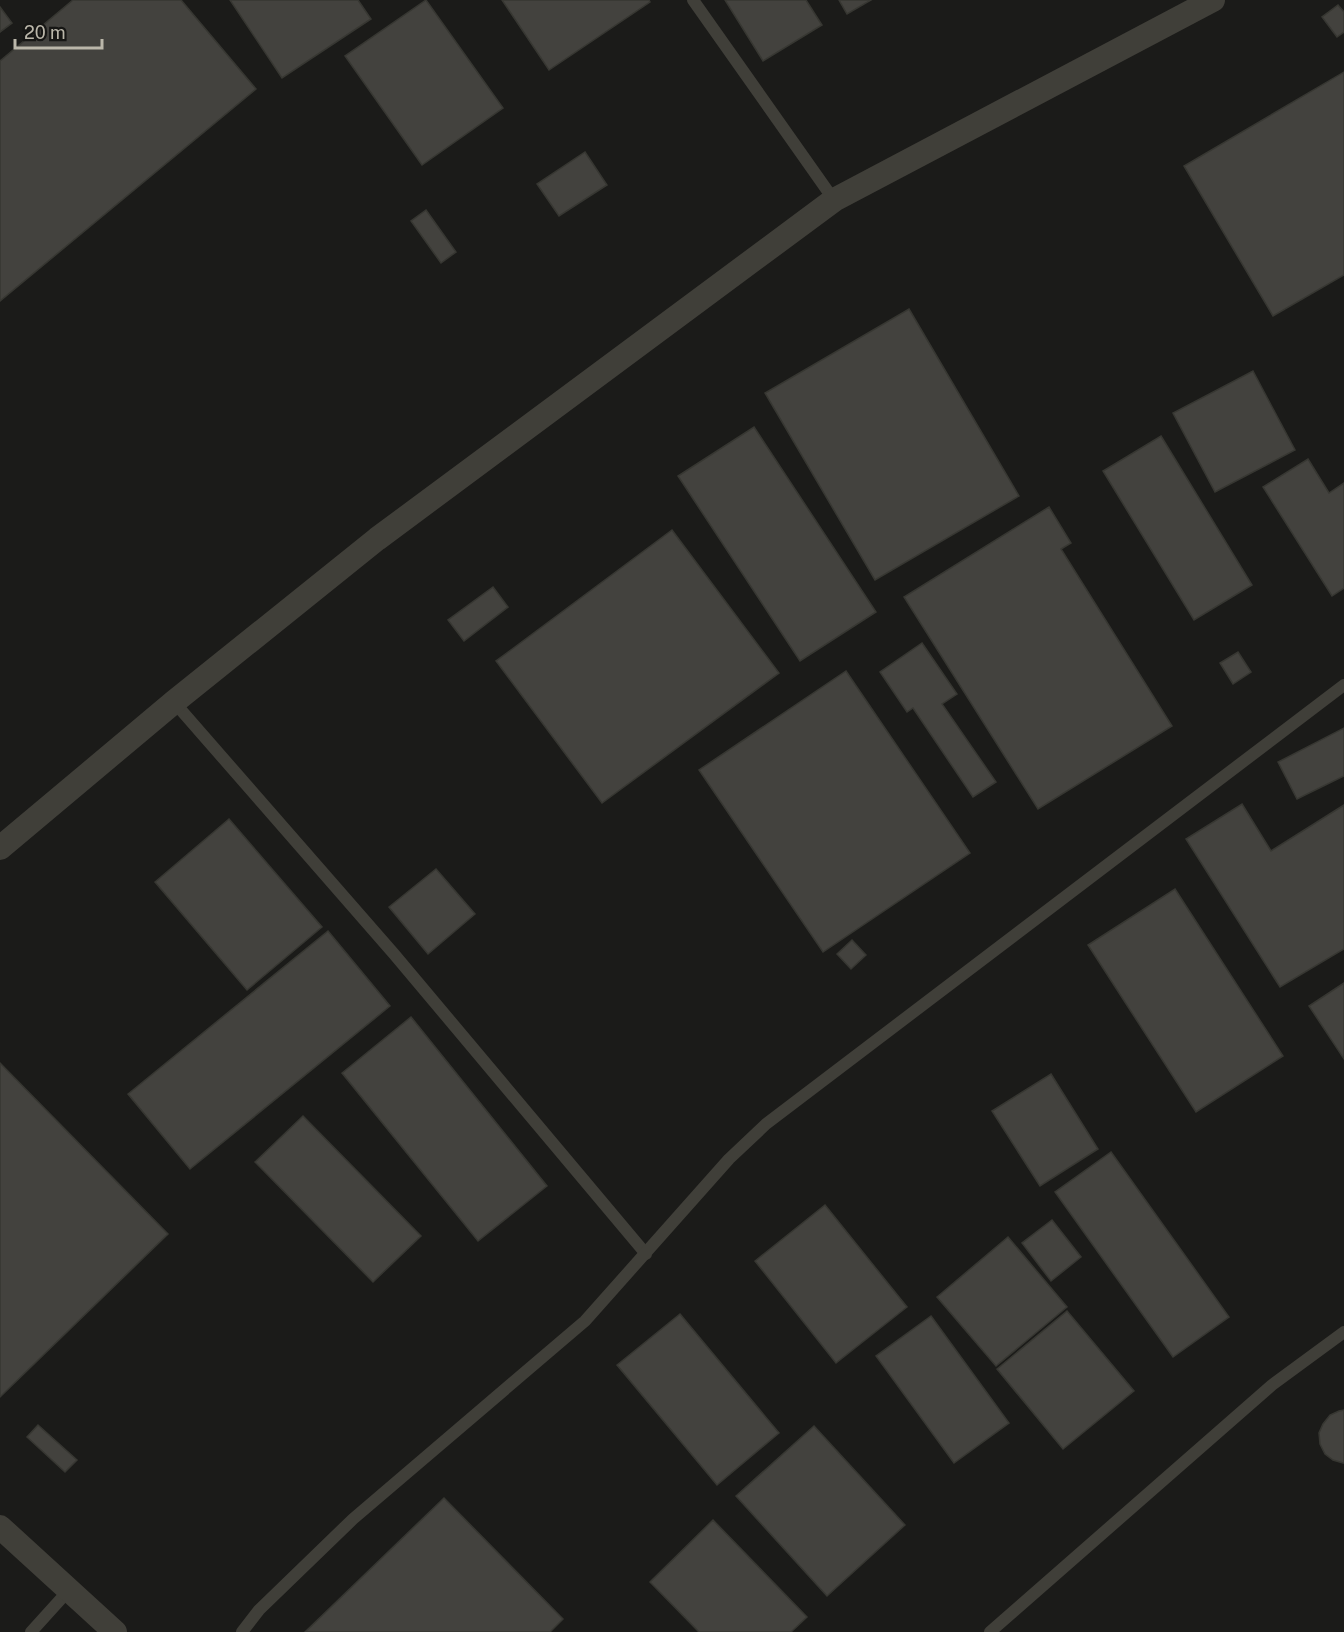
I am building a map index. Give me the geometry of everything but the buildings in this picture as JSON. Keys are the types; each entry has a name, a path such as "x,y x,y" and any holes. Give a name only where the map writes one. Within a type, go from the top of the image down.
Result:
{"street":[{"path":"0,848 174,702 377,539 834,200 1213,0"},
{"path":"0,1527 115,1632"}],"lane":[{"path":"693,0 834,200"},
{"path":"242,1632 259,1610 353,1519 585,1321 729,1159 766,1124 1344,685"},
{"path":"174,702 394,954 646,1254"},
{"path":"990,1632 1272,1385 1344,1332"},
{"path":"31,1632 69,1590"}]}
